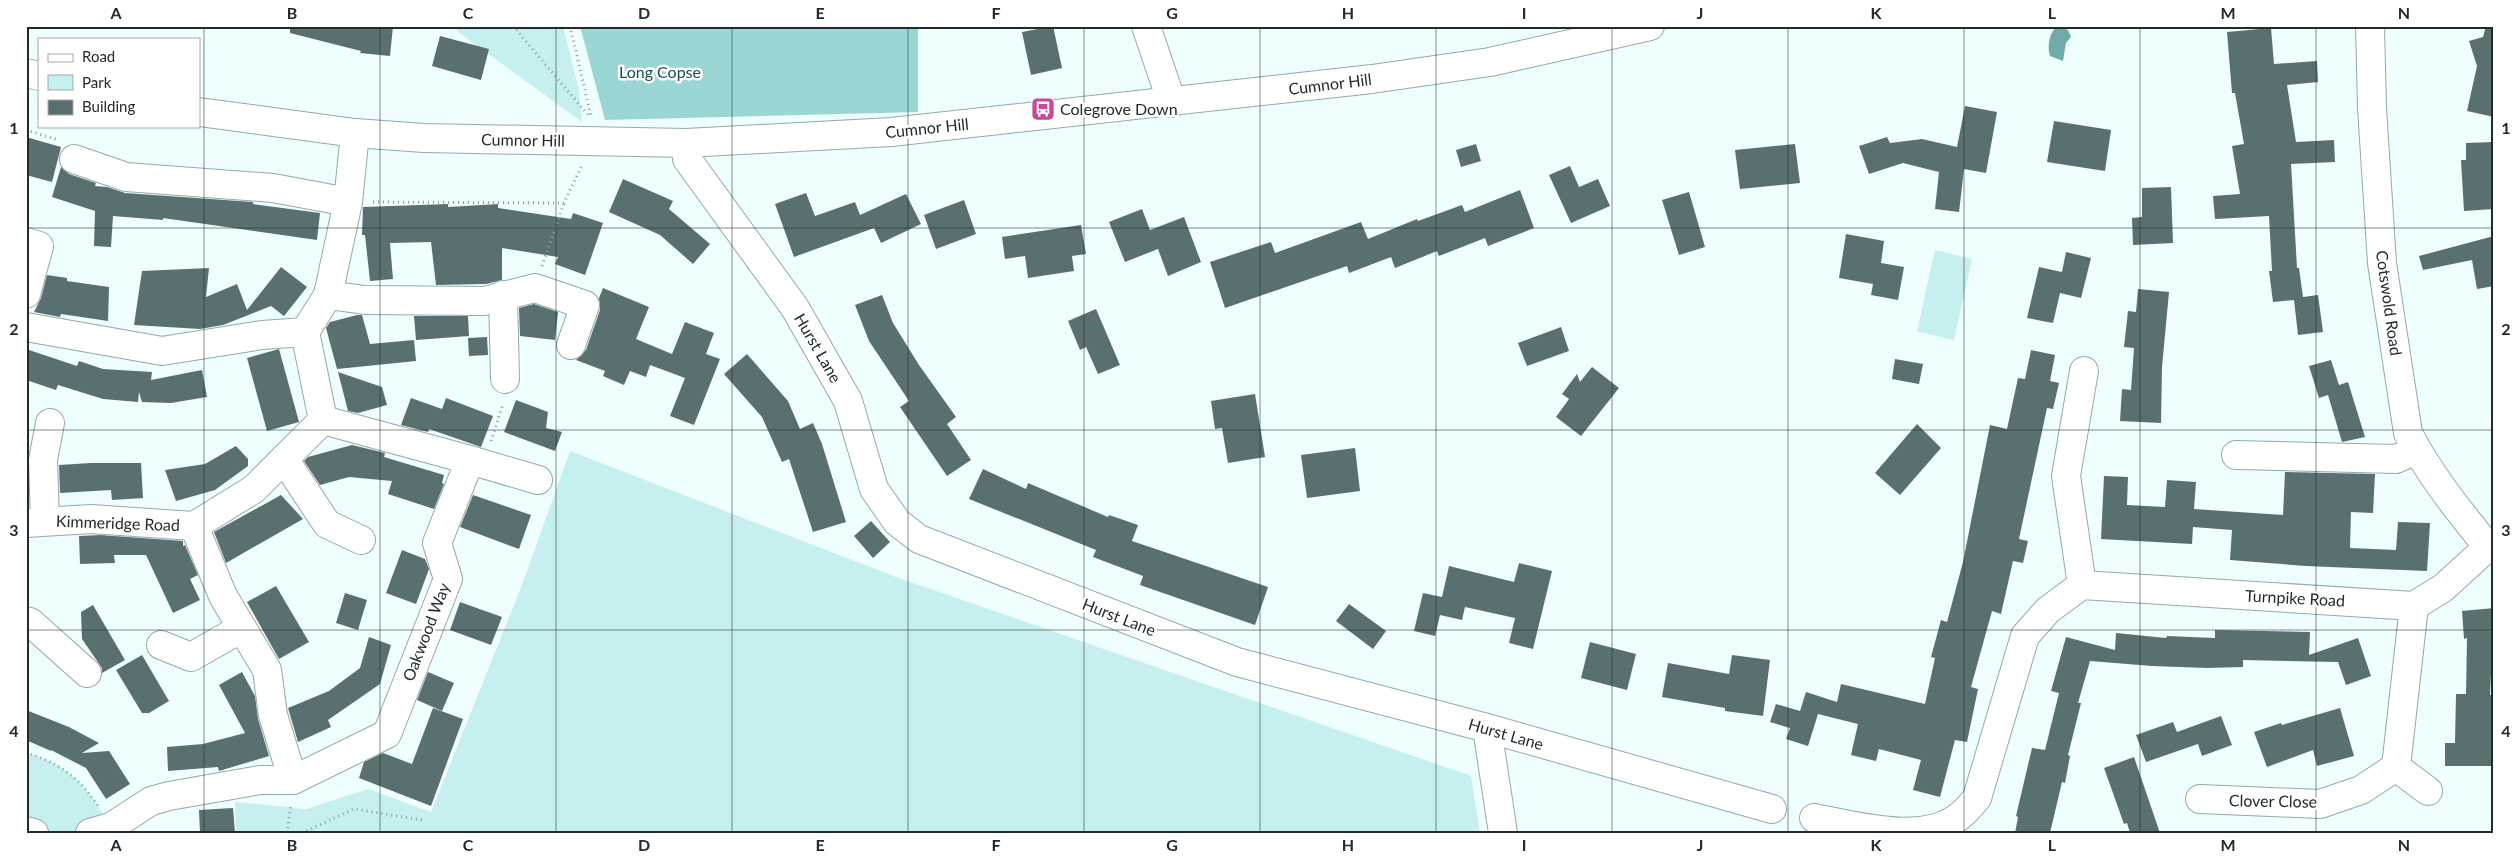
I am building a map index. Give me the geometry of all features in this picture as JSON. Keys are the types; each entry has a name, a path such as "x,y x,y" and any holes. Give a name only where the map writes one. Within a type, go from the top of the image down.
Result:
{"street":[{"path":"1146,26 1172,103"},
{"name":"Cumnor Hill","path":"200,112 355,133 424,138 686,143 891,132 1372,80 1490,62 1650,26"},
{"name":"Cotswold Road","path":"2370,26 2372,108 2382,263 2408,432 2417,450 2460,513 2491,548"},
{"path":"355,133 348,202 328,295 306,332 323,420 538,480"},
{"name":"Hurst Lane","path":"686,143 687,159 795,308 848,402 874,489 897,522 919,539 1237,662 1487,728 1772,809"},
{"path":"74,159 126,178 274,188 348,202"},
{"path":"26,242 39,246 26,294"},
{"path":"328,295 366,300 484,301 535,288 585,305 571,345"},
{"path":"503,295 505,379"},
{"path":"26,327 162,351 262,334 306,332"},
{"path":"1814,818 1893,833 1928,830 1960,816 1977,798 2025,636 2048,610 2082,585 2066,476 2084,371"},
{"name":"Kimmeridge Road","path":"35,522 91,519 194,526 254,489 323,420"},
{"path":"35,522 50,424"},
{"path":"2236,455 2396,459 2417,450"},
{"path":"284,459 327,524 361,540"},
{"name":"Oakwood Way","path":"105,831 151,801 260,780 293,780 387,734 448,579 437,544 477,462"},
{"path":"194,526 223,596 267,670 274,715 293,780"},
{"path":"2428,791 2396,767 2414,606 2443,588 2491,548"},
{"name":"Turnpike Road","path":"2082,585 2414,606"},
{"path":"26,621 30,622 87,673"},
{"path":"161,645 191,657 242,628"},
{"path":"1487,728 1502,833"},
{"name":"Clover Close","path":"2200,799 2320,804 2361,790 2396,767"},
{"path":"26,831 34,833"}],"path":[{"path":"513,26 592,120 570,26"},
{"path":"535,288 564,203 593,141"},
{"path":"348,202 476,201 564,203"},
{"path":"477,462 503,408 505,379"},
{"path":"26,753 67,770 88,790 105,831"},
{"path":"302,833 354,809 422,820"}],"green space":[{"path":"450,26 563,26 579,91 582,122"},
{"name":"Long Copse","path":"580,26 918,26 918,112 605,120"},
{"path":"1935,250 1972,259 1954,340 1917,331"},
{"path":"570,451 896,577 1471,776 1480,833 337,833 317,830 316,833 236,833 235,802 306,809 368,789 431,812 522,585"},
{"path":"26,753 55,764 77,780 111,827 90,833 34,833 26,831"}],"shaded area":[{"path":"2057,26 2068,30 2071,37 2066,43 2063,61 2050,56 2049,52 2050,36"}],"building":[{"path":"290,26 393,26 390,56 360,53 361,51 290,33"},
{"path":"1053,26 1062,68 1031,75 1022,32"},
{"path":"2486,26 2494,26 2494,117 2467,111 2477,66 2469,41 2483,37"},
{"path":"2271,28 2274,64 2317,61 2318,82 2287,85 2296,142 2334,140 2335,162 2291,164 2297,268 2299,268 2303,297 2318,295 2323,332 2298,335 2294,300 2273,302 2269,271 2272,271 2269,216 2215,219 2213,196 2240,194 2232,146 2244,144 2235,93 2232,93 2227,32"},
{"path":"440,36 489,49 481,80 432,66"},
{"path":"1965,106 1997,112 1986,173 1964,169 1959,212 1935,209 1939,172 1903,163 1869,174 1859,146 1887,137 1890,143 1922,139 1957,147"},
{"path":"2054,121 2111,130 2105,171 2047,162"},
{"path":"26,137 61,147 52,182 26,175"},
{"path":"2494,142 2494,209 2464,211 2461,160 2466,160 2466,143"},
{"path":"1476,144 1481,161 1461,167 1456,150"},
{"path":"1795,144 1800,183 1740,189 1735,150"},
{"path":"1570,166 1579,187 1598,179 1610,206 1571,223 1549,175"},
{"path":"61,167 69,174 96,183 95,186 107,187 125,193 253,202 253,204 320,213 317,240 163,218 163,220 113,216 111,247 94,246 95,211 52,197"},
{"path":"623,179 673,201 669,209 710,244 693,264 660,235 609,212"},
{"path":"2171,187 2173,243 2133,245 2132,218 2142,217 2142,188"},
{"path":"1520,190 1534,228 1488,246 1485,238 1439,256 1437,251 1395,268 1391,257 1349,273 1347,266 1225,308 1210,262 1271,242 1275,253 1361,222 1368,239 1417,219 1418,221 1462,205 1465,212"},
{"path":"1689,192 1705,247 1679,255 1662,200"},
{"path":"806,193 815,216 855,202 860,215 906,194 921,224 881,243 874,228 794,257 775,204"},
{"path":"964,200 976,234 936,249 924,215"},
{"path":"448,204 448,207 498,204 498,208 571,219 573,213 603,223 585,275 555,264 558,257 502,248 502,280 486,284 436,285 431,242 390,243 393,279 370,281 365,235 362,235 363,207"},
{"path":"1142,209 1150,230 1184,217 1201,262 1168,276 1158,249 1125,262 1109,222"},
{"path":"1081,225 1086,254 1072,256 1074,271 1028,278 1025,256 1005,259 1002,237"},
{"path":"1846,234 1884,241 1881,263 1904,267 1898,300 1871,295 1873,284 1839,278"},
{"path":"2494,236 2494,286 2477,289 2472,260 2423,270 2419,256"},
{"path":"2066,252 2091,258 2081,298 2060,293 2053,323 2027,318 2039,267 2062,272"},
{"path":"281,267 307,287 284,316 271,306 223,325 200,329 134,325 142,271 209,268 206,297 237,284 247,310"},
{"path":"47,275 67,278 67,281 109,287 108,321 61,314 60,317 34,312 41,298"},
{"path":"603,288 649,307 636,339 672,354 685,322 714,333 706,354 720,359 694,425 670,416 685,378 650,365 646,377 630,371 624,385 603,376 605,371 576,360 586,350 600,310 599,298"},
{"path":"2138,289 2169,292 2162,367 2161,423 2120,421 2122,389 2131,390 2134,348 2124,347 2128,311 2136,312"},
{"path":"882,295 893,323 919,365 956,417 947,424 971,460 947,476 900,407 909,401 869,341 855,305"},
{"path":"534,304 558,312 555,340 520,336 519,308"},
{"path":"1096,309 1120,365 1098,374 1086,347 1080,350 1068,321"},
{"path":"362,315 370,344 414,340 416,361 337,369 326,328 330,322"},
{"path":"414,316 468,316 469,336 416,340"},
{"path":"1561,327 1569,351 1527,366 1518,343"},
{"path":"487,337 488,355 469,356 468,338"},
{"path":"26,349 77,366 79,361 103,369 152,372 151,380 202,370 207,397 171,403 142,402 139,392 138,402 103,399 58,385 56,390 26,380"},
{"path":"279,349 299,422 267,431 247,358"},
{"path":"2031,350 2055,355 2050,381 2059,383 2053,409 2047,408 2019,539 2028,541 2023,563 2013,561 2001,614 1992,611 1971,687 1978,689 1967,742 1955,740 1940,797 1913,790 1921,760 1879,749 1876,761 1851,755 1858,724 1818,714 1808,746 1786,739 1790,728 1770,722 1776,704 1800,711 1806,692 1837,702 1841,684 1925,704 1935,658 1931,657 1941,620 1947,622 1963,562 1990,425 2007,429 2018,378 2025,379"},
{"path":"747,354 788,401 800,429 813,423 822,444 846,522 813,532 789,459 782,462 762,417 724,374"},
{"path":"1895,359 1923,364 1919,384 1892,379"},
{"path":"2331,360 2339,385 2348,382 2365,437 2342,442 2328,395 2319,398 2309,366"},
{"path":"1592,367 1619,388 1581,436 1556,417 1569,399 1562,394 1577,374 1580,382"},
{"path":"338,372 382,387 387,405 358,413 348,411"},
{"path":"1255,394 1265,457 1228,463 1222,428 1215,429 1211,401"},
{"path":"411,398 442,409 446,398 493,416 481,447 429,429 428,432 401,425"},
{"path":"516,400 548,412 546,428 562,432 555,451 504,432"},
{"path":"1917,424 1941,448 1900,495 1875,473"},
{"path":"352,445 385,453 384,457 444,475 442,483 444,484 434,509 388,494 392,481 349,477 320,485 304,461 308,457"},
{"path":"236,446 248,459 248,466 215,490 176,501 165,470 205,464"},
{"path":"1355,448 1360,491 1307,498 1301,455"},
{"path":"141,463 143,498 112,500 111,490 60,493 59,465"},
{"path":"983,469 1026,489 1028,483 1108,517 1109,515 1138,525 1132,541 1268,587 1255,625 1140,585 1143,576 1093,557 1096,550 969,499"},
{"path":"2285,472 2375,474 2373,513 2351,512 2350,548 2396,550 2398,522 2430,523 2427,571 2306,566 2230,560 2232,530 2193,527 2192,544 2101,539 2104,476 2128,477 2127,505 2165,507 2167,480 2196,482 2194,509 2283,515"},
{"path":"281,495 303,519 226,563 214,532"},
{"path":"473,495 531,515 519,549 460,527"},
{"path":"871,521 890,542 873,558 854,536"},
{"path":"100,535 183,541 183,546 185,545 198,575 190,579 200,600 173,613 146,555 114,555 115,563 80,564 79,536"},
{"path":"402,550 425,559 429,569 416,604 386,593"},
{"path":"1519,563 1552,571 1533,649 1509,643 1515,618 1465,607 1462,620 1440,615 1435,636 1414,631 1423,593 1442,597 1449,566 1514,582"},
{"path":"276,586 309,642 279,659 247,602"},
{"path":"345,593 367,600 358,630 336,623"},
{"path":"460,602 502,617 491,645 450,630"},
{"path":"1349,604 1386,631 1373,649 1336,621"},
{"path":"93,605 125,660 102,673 102,668 82,639 81,612"},
{"path":"2494,608 2490,695 2494,695 2494,766 2445,766 2445,743 2455,743 2456,694 2466,694 2467,638 2464,639 2462,611"},
{"path":"2215,630 2310,632 2309,655 2358,638 2371,676 2346,685 2338,662 2243,660 2243,667 2207,668 2090,661 2078,703 2081,703 2068,755 2070,756 2065,783 2062,782 2050,833 2015,833 2018,817 2016,816 2032,748 2045,750 2059,693 2051,691 2066,637 2115,650 2116,633 2166,638 2167,636 2215,638"},
{"path":"369,637 391,645 380,684 328,720 331,727 298,742 288,708 329,691 360,668"},
{"path":"1590,642 1636,654 1627,690 1581,678"},
{"path":"142,655 169,701 149,713 142,713 116,670"},
{"path":"1732,655 1770,660 1763,716 1725,711 1725,708 1662,697 1668,663 1729,674"},
{"path":"242,672 255,696 258,719 269,756 219,771 218,767 168,771 167,747 203,744 245,733 219,685"},
{"path":"428,672 454,683 442,711 417,700"},
{"path":"433,708 463,719 431,806 359,778 364,762 383,753 412,764"},
{"path":"2340,708 2354,756 2317,766 2313,750 2267,767 2254,732"},
{"path":"26,710 69,727 99,743 82,753 109,751 130,784 106,799 86,768 51,750 26,740"},
{"path":"2221,716 2232,745 2202,756 2198,744 2146,762 2136,735 2173,722 2177,732"},
{"path":"2134,757 2160,833 2130,833 2127,823 2124,824 2104,768"},
{"path":"233,808 235,833 200,833 199,810"}],"place":[{"name":"Colegrove Down","path":"1043,109"}]}
